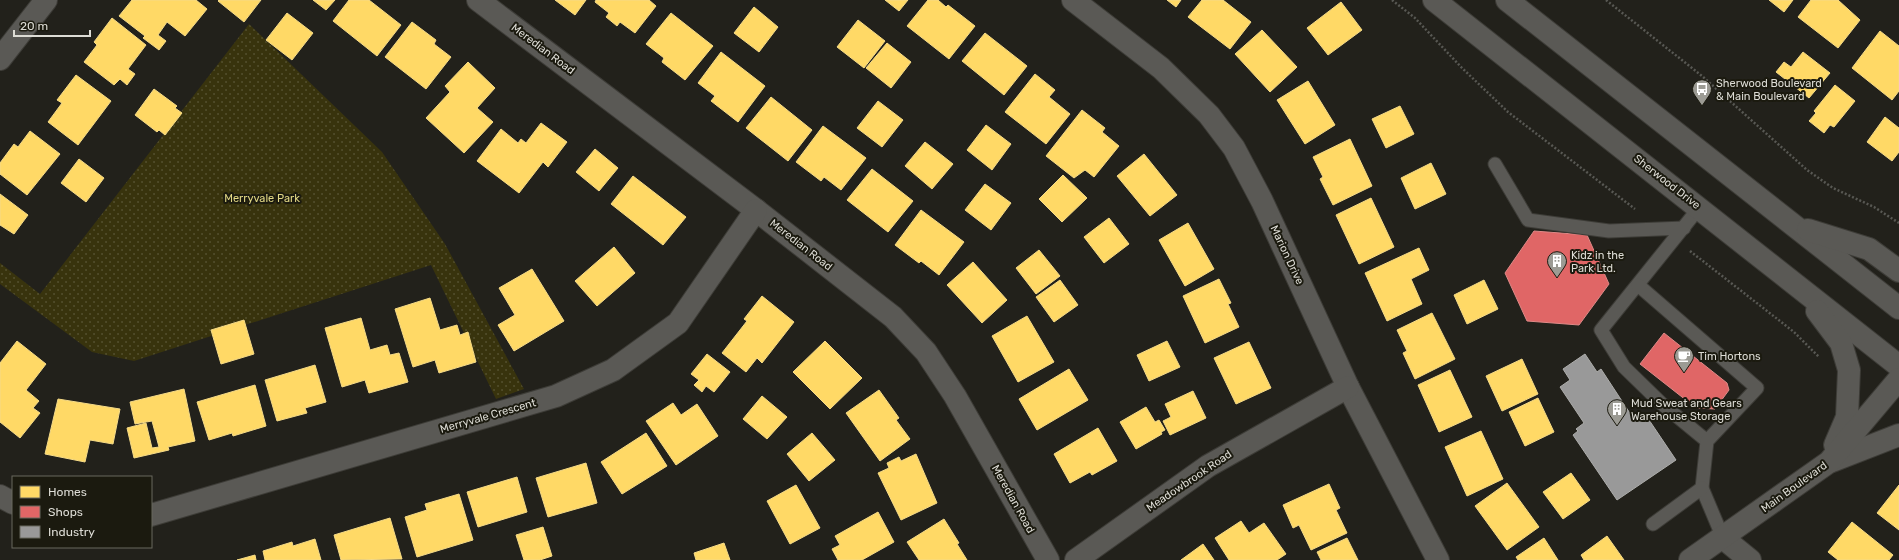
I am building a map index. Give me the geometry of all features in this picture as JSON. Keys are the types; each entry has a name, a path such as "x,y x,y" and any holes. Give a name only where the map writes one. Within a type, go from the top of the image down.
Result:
{"street":[{"path":"0,59 46,0"},
{"name":"Meredian Road","path":"478,0 756,210 893,317 926,352 955,396 1048,560"},
{"name":"Marion Drive","path":"1073,0 1161,68 1209,115 1234,148 1262,201 1348,386 1438,560"},
{"name":"Sherwood Drive","path":"1434,0 1899,366"},
{"path":"1507,0 1899,308"},
{"name":"Merryvale Crescent","path":"152,515 556,396 613,370 678,323 756,210"},
{"path":"1794,225 1869,250 1899,270"},
{"path":"1795,284 1841,343 1849,370 1847,417 1829,462"},
{"name":"Main Boulevard","path":"1690,560 1829,462 1899,379"},
{"name":"Meadowbrook Road","path":"1076,560 1208,466 1348,386"},
{"path":"1829,462 1899,435"},
{"path":"0,496 12,502"},
{"path":"1723,538 1750,560"}],"lane":[{"path":"1495,164 1528,220 1608,231 1684,228"},
{"path":"1699,208 1601,330 1624,367 1662,404 1708,441"},
{"path":"1638,285 1757,388 1708,441 1702,488 1723,538"},
{"path":"1653,524 1702,488"}],"path":[{"path":"1392,0 1415,18 1508,112 1630,205"},
{"path":"1606,0 1702,76 1807,170 1833,188 1874,206 1899,223"},
{"path":"1691,252 1794,332 1824,361"}],"green space":[{"name":"Merryvale Park","path":"249,24 382,152 445,244 524,389 496,399 431,265 134,361 92,352 0,284 0,263 40,294"}],"building: Homes":[{"path":"132,0 196,0 207,9 185,36 167,22 158,35 166,41 159,50 143,38 145,36 119,16"},
{"path":"261,0 244,22 218,1"},
{"path":"313,0 335,0 326,10"},
{"path":"349,0 369,0 401,25 377,56 333,21"},
{"path":"555,0 586,0 575,15"},
{"path":"596,0 649,0 656,6 635,33 620,22 617,26 606,17 609,13 595,2"},
{"path":"885,0 908,0 899,11"},
{"path":"928,0 938,0 946,7 948,5 975,26 949,59 907,26"},
{"path":"1167,0 1181,0 1176,7"},
{"path":"1202,0 1223,0 1251,22 1230,49 1188,17"},
{"path":"1769,0 1793,0 1784,12"},
{"path":"1811,0 1838,0 1860,20 1838,48 1798,17"},
{"path":"1341,2 1362,30 1328,55 1307,28"},
{"path":"754,7 778,27 759,52 734,33"},
{"path":"287,13 313,33 292,60 266,40"},
{"path":"671,13 713,46 685,80 662,62 664,58 646,44"},
{"path":"112,18 146,45 128,69 135,74 127,85 120,79 114,85 84,62 97,45 94,42"},
{"path":"858,20 885,41 864,68 837,47"},
{"path":"412,22 436,40 434,44 451,57 426,89 385,57"},
{"path":"1262,30 1297,67 1270,92 1235,54"},
{"path":"1880,31 1899,46 1899,91 1892,100 1852,68"},
{"path":"985,33 1027,66 1004,95 962,61"},
{"path":"887,43 911,62 891,88 866,68"},
{"path":"721,52 765,86 738,122 711,101 715,96 698,83"},
{"path":"1803,52 1830,73 1809,98 1776,72 1784,62 1791,67"},
{"path":"468,62 495,88 477,108 493,122 464,153 426,118 450,92 445,86"},
{"path":"1035,74 1055,90 1049,97 1070,114 1046,144 1005,112"},
{"path":"76,75 111,101 78,145 48,122 62,103 57,100"},
{"path":"1308,81 1335,125 1305,144 1277,100"},
{"path":"1835,85 1855,101 1834,127 1830,125 1824,133 1809,121 1816,113 1814,111"},
{"path":"154,89 177,106 175,108 182,113 165,135 159,130 157,132 135,115"},
{"path":"771,97 812,130 788,161 746,128"},
{"path":"878,101 903,120 882,147 857,128"},
{"path":"1400,106 1414,134 1386,148 1372,119"},
{"path":"1082,110 1105,128 1102,132 1119,146 1094,177 1085,170 1074,178 1046,156"},
{"path":"1885,117 1899,128 1899,152 1892,161 1867,142"},
{"path":"541,123 567,142 548,167 543,162 519,193 477,161 501,129 518,143 521,139 526,143"},
{"path":"986,125 1011,144 992,170 967,150"},
{"path":"823,126 866,158 841,190 824,177 821,181 796,162"},
{"path":"30,131 60,154 27,195 0,174 0,163 14,144 18,147"},
{"path":"1350,139 1372,186 1333,205 1320,179 1323,177 1313,157"},
{"path":"925,142 953,164 932,189 905,166"},
{"path":"595,149 618,168 599,191 576,172"},
{"path":"1144,154 1177,195 1150,216 1117,176"},
{"path":"79,159 104,178 86,202 61,183"},
{"path":"1431,163 1446,194 1415,209 1401,178"},
{"path":"872,169 913,201 888,232 847,200"},
{"path":"1063,175 1087,198 1062,222 1039,199"},
{"path":"633,176 686,217 663,245 611,204"},
{"path":"985,184 1011,203 991,230 965,210"},
{"path":"0,194 28,215 14,234 0,225"},
{"path":"1371,198 1394,247 1359,264 1336,215"},
{"path":"921,210 964,242 939,275 921,261 919,263 895,245"},
{"path":"1109,218 1129,244 1104,263 1084,237"},
{"path":"1188,223 1214,269 1185,286 1159,240"},
{"path":"614,247 635,273 597,306 575,281"},
{"path":"1419,248 1429,270 1411,279 1422,304 1387,321 1365,273"},
{"path":"1039,250 1060,276 1036,294 1016,268"},
{"path":"973,262 1007,300 982,323 947,285"},
{"path":"532,269 564,321 514,351 498,325 515,315 499,288"},
{"path":"1219,279 1231,303 1228,304 1239,327 1205,343 1183,296"},
{"path":"1060,280 1078,305 1054,322 1036,297"},
{"path":"1484,280 1498,309 1467,324 1454,295"},
{"path":"762,296 794,322 762,363 757,358 746,372 722,353 747,321 744,319"},
{"path":"430,298 440,330 457,325 460,335 468,332 476,362 439,373 435,360 413,367 395,309"},
{"path":"1432,313 1455,359 1415,379 1403,353 1407,351 1397,330"},
{"path":"1027,316 1054,362 1018,382 992,336"},
{"path":"361,318 370,350 387,345 390,355 399,353 408,382 369,393 365,380 342,387 325,328"},
{"path":"244,320 254,354 221,364 211,330"},
{"path":"17,341 46,364 26,390 39,401 33,408 40,413 20,438 0,422 0,363"},
{"path":"825,341 862,378 830,409 793,372"},
{"path":"1167,341 1180,367 1149,381 1137,355"},
{"path":"1249,342 1271,388 1236,404 1214,358"},
{"path":"707,354 730,372 714,392 706,386 702,392 694,385 699,380 691,374"},
{"path":"1522,359 1538,394 1502,411 1486,376"},
{"path":"315,365 326,402 305,408 307,413 277,421 265,380"},
{"path":"1069,369 1088,400 1037,430 1019,399"},
{"path":"1450,370 1472,417 1439,432 1418,385"},
{"path":"255,385 266,426 233,436 232,433 209,440 197,402"},
{"path":"184,389 195,441 168,447 169,450 134,458 127,428 146,423 152,448 159,447 152,421 135,424 130,402"},
{"path":"879,390 899,418 896,420 910,439 880,461 846,413"},
{"path":"1193,391 1206,418 1170,435 1163,421 1171,417 1165,404"},
{"path":"762,396 787,417 767,439 743,419"},
{"path":"1538,398 1554,432 1525,446 1509,412"},
{"path":"58,399 120,409 113,444 90,440 85,462 45,454"},
{"path":"673,403 681,415 697,404 718,436 676,465 646,421"},
{"path":"1146,407 1155,422 1159,420 1165,430 1161,432 1162,434 1136,449 1120,422"},
{"path":"1098,428 1117,461 1092,475 1090,472 1070,483 1054,454"},
{"path":"1481,431 1503,479 1467,496 1445,447"},
{"path":"646,433 667,466 622,494 601,462"},
{"path":"812,433 835,460 809,481 787,454"},
{"path":"916,454 937,503 901,520 878,473 889,468 887,463 899,457 901,461"},
{"path":"586,463 597,503 548,517 536,478"},
{"path":"1571,473 1590,500 1563,519 1543,492"},
{"path":"517,477 527,512 478,527 467,492"},
{"path":"1507,483 1539,527 1507,550 1475,506"},
{"path":"1329,484 1340,508 1336,510 1347,533 1311,550 1299,525 1293,528 1283,505"},
{"path":"796,485 820,528 790,544 767,501"},
{"path":"1899,485 1899,530 1877,513"},
{"path":"459,494 473,540 417,557 405,517 427,510 425,504"},
{"path":"878,512 894,542 862,560 838,560 832,549 840,545 835,536"},
{"path":"390,518 402,559 341,560 334,535"},
{"path":"944,519 959,543 957,544 967,560 919,560 907,542"},
{"path":"1241,521 1249,533 1264,523 1286,554 1277,560 1229,560 1215,538"},
{"path":"1852,522 1893,555 1889,560 1838,560 1828,552"},
{"path":"543,527 552,556 540,560 524,560 516,535"},
{"path":"1607,536 1624,560 1584,560 1581,555"},
{"path":"1347,538 1358,560 1321,560 1317,552"},
{"path":"1544,538 1558,560 1518,560 1516,557"},
{"path":"315,539 321,560 265,560 263,551 292,542 293,546"},
{"path":"724,543 730,560 696,560 694,553"},
{"path":"1203,544 1214,560 1181,560"},
{"path":"255,555 256,560 237,560"}],"building: Shops":[{"name":"Kidz in the Park Ltd.","path":"1534,231 1587,235 1609,284 1579,325 1527,321 1505,273"},
{"name":"Tim Hortons","path":"1664,333 1727,383 1729,390 1715,409 1696,408 1640,364"}],"building: Industry":[{"name":"Mud Sweat and Gears Warehouse Storage","path":"1585,354 1597,372 1601,369 1635,421 1645,414 1676,460 1617,500 1573,435 1578,431 1576,429 1584,423 1560,387 1570,380 1563,369"}],"place":[{"name":"Sherwood Boulevard & Main Boulevard","path":"1702,106"},
{"name":"Kidz in the Park Ltd.","path":"1557,278"},
{"name":"Tim Hortons","path":"1684,373"},
{"name":"Mud Sweat and Gears Warehouse Storage","path":"1617,426"}]}
